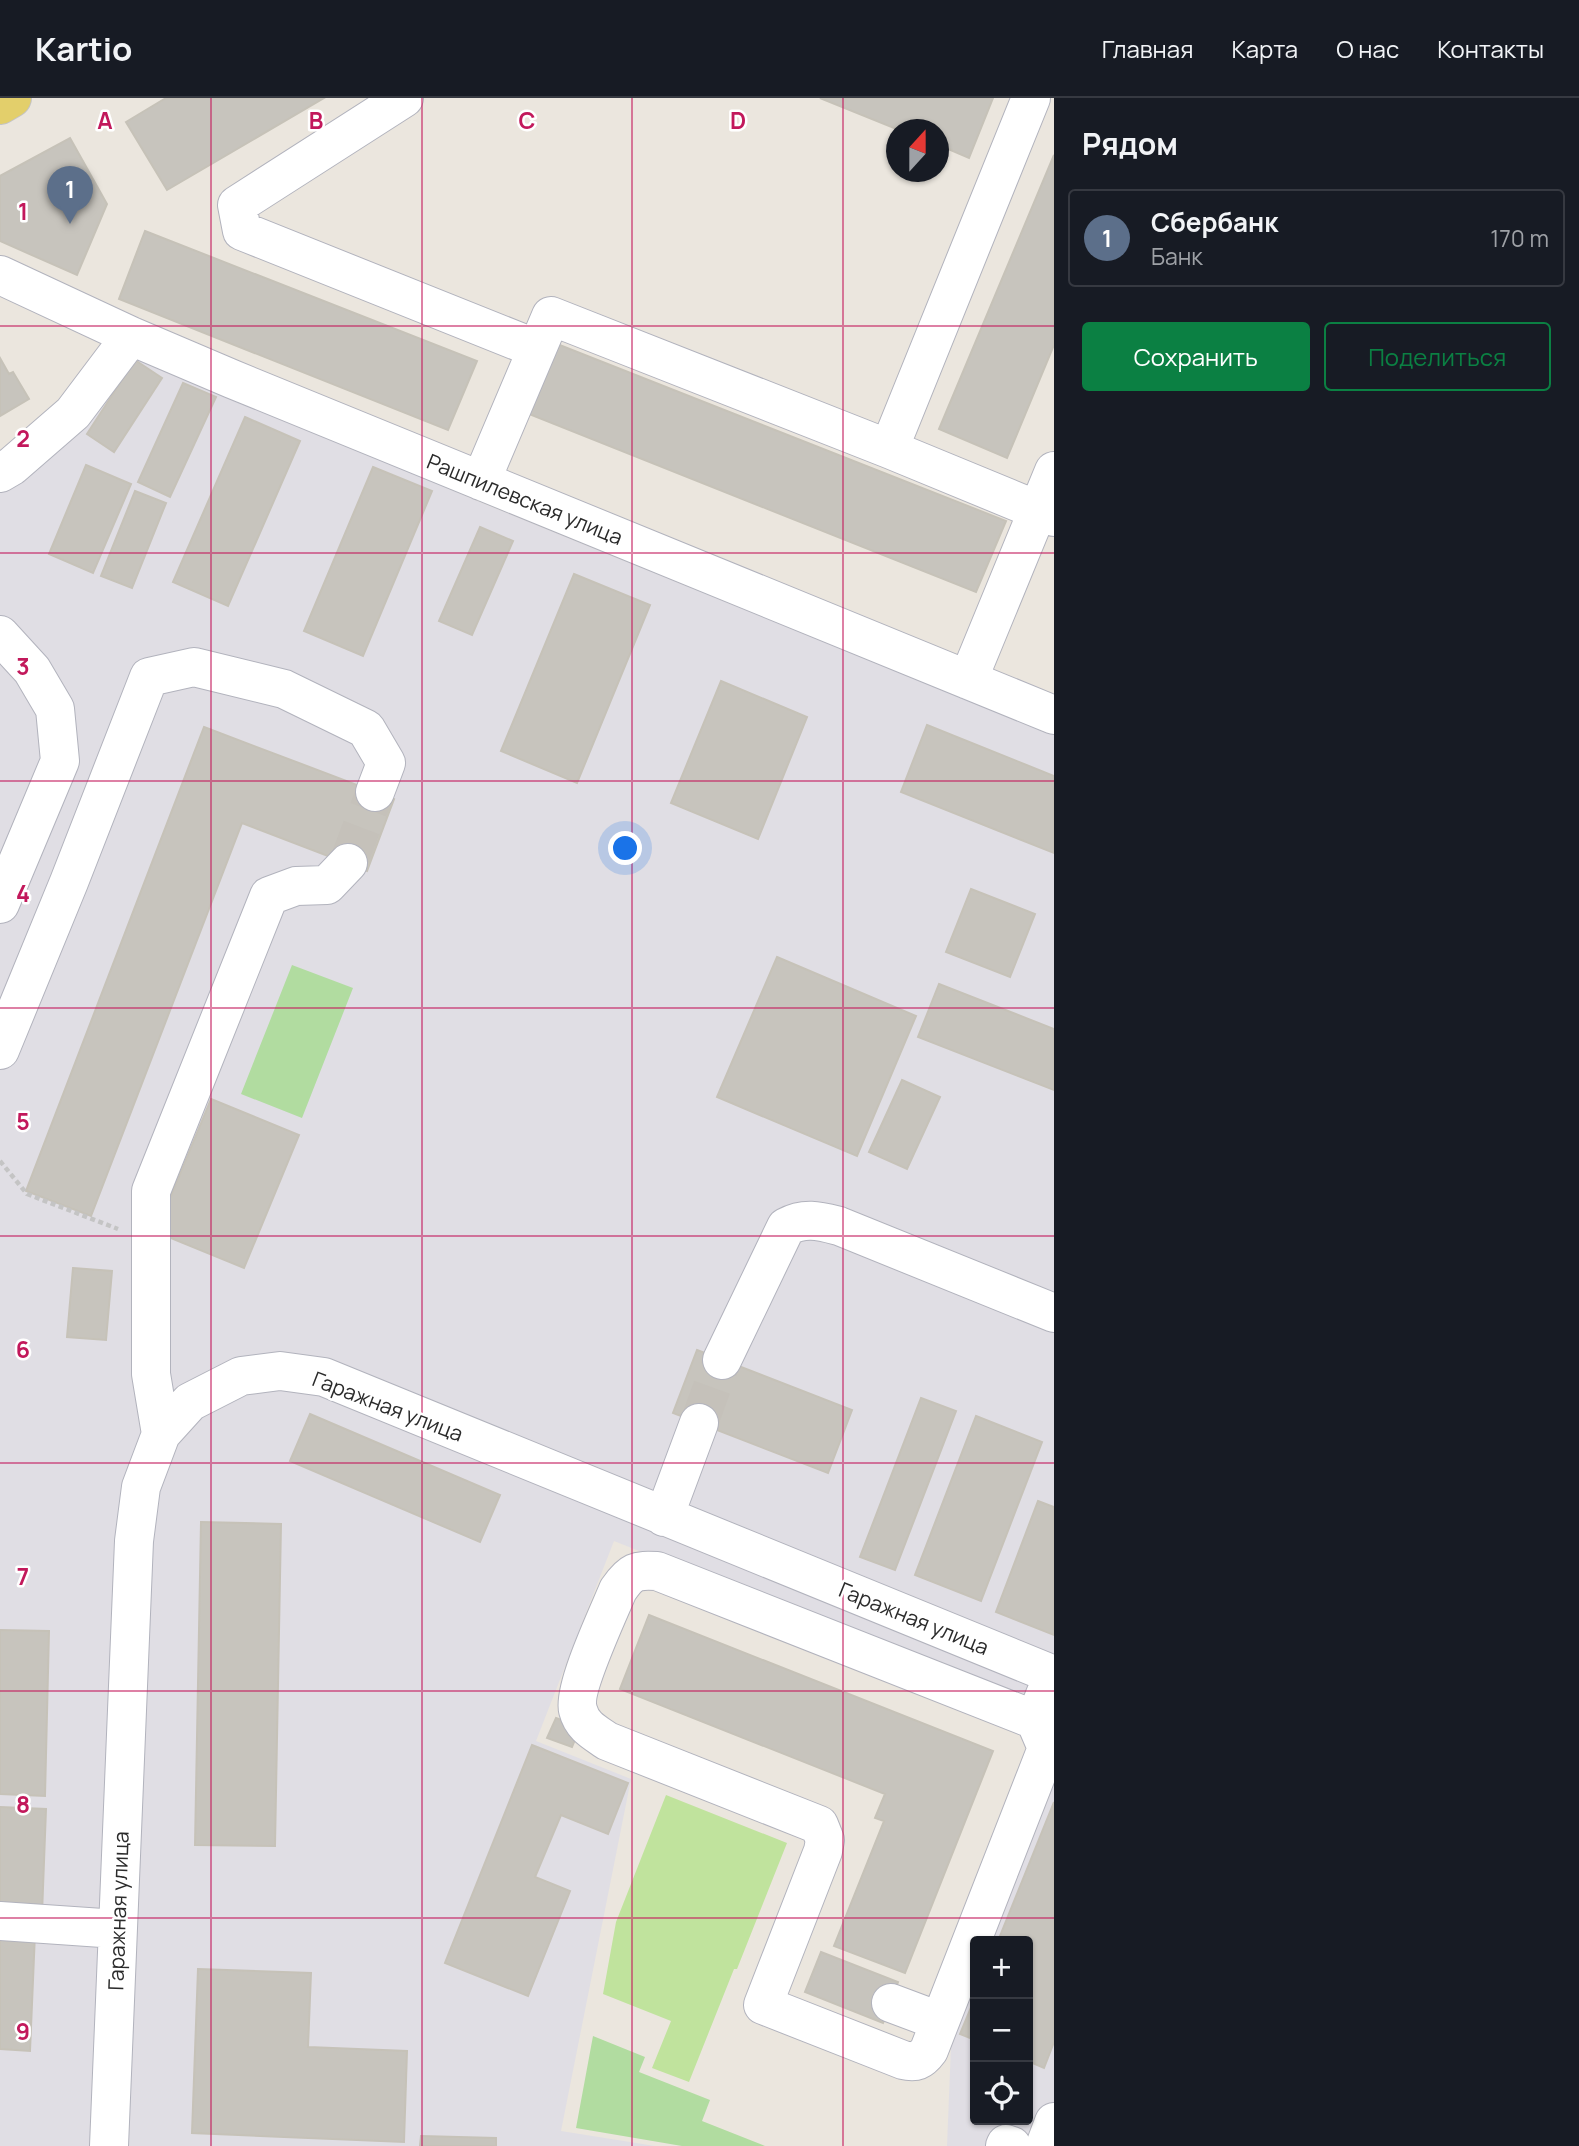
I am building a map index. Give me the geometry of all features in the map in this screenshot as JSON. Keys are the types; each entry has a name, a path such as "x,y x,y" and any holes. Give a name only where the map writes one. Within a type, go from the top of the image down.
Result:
{"main road":[{"path":"0,104 12,98"}],"street":[{"path":"404,98 237,205 242,231 537,349"},
{"path":"889,449 1031,98"},
{"name":"Рашпилевская улица","path":"0,275 131,336 1054,715"},
{"path":"481,481 551,316 1046,513"},
{"path":"0,473 12,466 74,413 131,336"},
{"path":"968,680 1046,513 1054,471"},
{"path":"0,638 7,654 0,671"},
{"path":"0,638 32,670 55,709 60,761 0,904"},
{"path":"0,1050 149,677 194,667 284,689 366,729 386,763 375,792"},
{"path":"161,1434 151,1374 151,1191 269,896 296,886 327,885 348,863"},
{"path":"722,1360 786,1227 797,1221 814,1219 839,1226 1054,1313"},
{"name":"Гаражная улица","path":"109,2146 134,1541 141,1486 161,1434 190,1402 241,1376 279,1371 324,1377 1053,1675"},
{"path":"664,1517 699,1423"},
{"path":"731,1600 751,1552"},
{"path":"1035,1720 731,1600 657,1572 640,1570 626,1578 618,1590 579,1688 577,1708 587,1727 607,1741 819,1825 825,1840 824,1851 763,2005 914,2063 923,2058 939,2021 1047,1748 1035,1720 1053,1675"},
{"path":"0,1921 117,1929"},
{"path":"891,2003 939,2021"},
{"path":"1045,2146 1054,2122"},
{"path":"1005,2146 1012,2146"}],"path":[{"path":"0,1161 27,1194 151,1242"}],"shaded area":[{"path":"124,350 482,503 1054,735 1054,1716 614,1541 536,1741 631,1779 561,2131 655,2146 0,2146 0,486"},
{"path":"1054,1783 1054,2146 947,2146 951,2046 970,1998 970,2125 1033,2125 1033,1936 994,1936"}],"green space":[{"path":"292,965 353,988 302,1118 241,1094"},
{"path":"666,1795 787,1843 689,2082 652,2068 671,2021 603,1994 616,1922"},
{"path":"593,2036 645,2057 639,2072 710,2100 702,2121 765,2146 682,2146 576,2128"}],"building":[{"path":"166,98 324,98 167,190 126,122"},
{"path":"820,98 993,98 969,158 949,149 949,119 886,119 886,125"},
{"path":"70,138 107,204 77,275 0,241 0,176"},
{"path":"1054,155 1054,345 1007,458 939,429"},
{"path":"145,231 477,361 448,430 119,299"},
{"path":"557,344 1006,521 976,592 529,414"},
{"path":"0,358 9,374 13,372 29,399 0,416"},
{"path":"135,360 162,378 114,452 87,434"},
{"path":"183,383 216,397 170,497 138,482"},
{"path":"245,417 300,441 228,606 173,582"},
{"path":"86,465 131,484 93,573 49,554"},
{"path":"373,467 432,491 363,656 304,631"},
{"path":"135,491 166,503 132,588 101,576"},
{"path":"480,527 513,541 472,635 439,621"},
{"path":"574,574 650,605 577,783 501,751"},
{"path":"721,681 807,717 758,839 671,803"},
{"path":"927,725 1054,776 1054,853 901,792"},
{"path":"204,727 394,799 367,871 242,823 91,1216 26,1191"},
{"path":"971,889 1035,914 1010,977 946,952"},
{"path":"777,957 916,1016 857,1156 717,1097"},
{"path":"939,984 1054,1029 1054,1090 918,1037"},
{"path":"902,1080 940,1097 907,1169 869,1152"},
{"path":"211,1099 299,1135 244,1268 156,1232"},
{"path":"73,1268 112,1271 106,1340 67,1337"},
{"path":"697,1350 852,1410 828,1473 673,1413"},
{"path":"921,1398 956,1411 895,1570 860,1557"},
{"path":"310,1414 500,1495 480,1542 290,1461"},
{"path":"976,1416 1042,1442 981,1601 915,1575"},
{"path":"1038,1501 1054,1507 1054,1635 996,1612"},
{"path":"201,1522 281,1524 275,1846 195,1845"},
{"path":"649,1615 993,1751 905,1973 834,1946 884,1821 875,1818 885,1794 620,1689"},
{"path":"0,1630 49,1631 45,1796 0,1794"},
{"path":"556,1718 580,1727 572,1747 547,1738"},
{"path":"532,1745 628,1783 608,1834 561,1815 535,1877 570,1891 528,1996 445,1963"},
{"path":"1054,1802 1054,2042 1044,2068 1033,2063 1033,1936 1000,1936"},
{"path":"0,1807 46,1809 42,1914 0,1912"},
{"path":"0,1931 35,1933 30,2051 0,2049"},
{"path":"821,1952 898,1982 883,2023 805,1992"},
{"path":"198,1969 311,1973 308,2047 407,2051 404,2142 192,2133"},
{"path":"970,2010 970,2038 960,2034"},
{"path":"421,2136 496,2138 496,2146 420,2146"}],"tunnel":[{"path":"348,863 375,792"},
{"path":"699,1423 722,1360"}],"place":[{"name":"Сбербанк","path":"70,224"}]}
